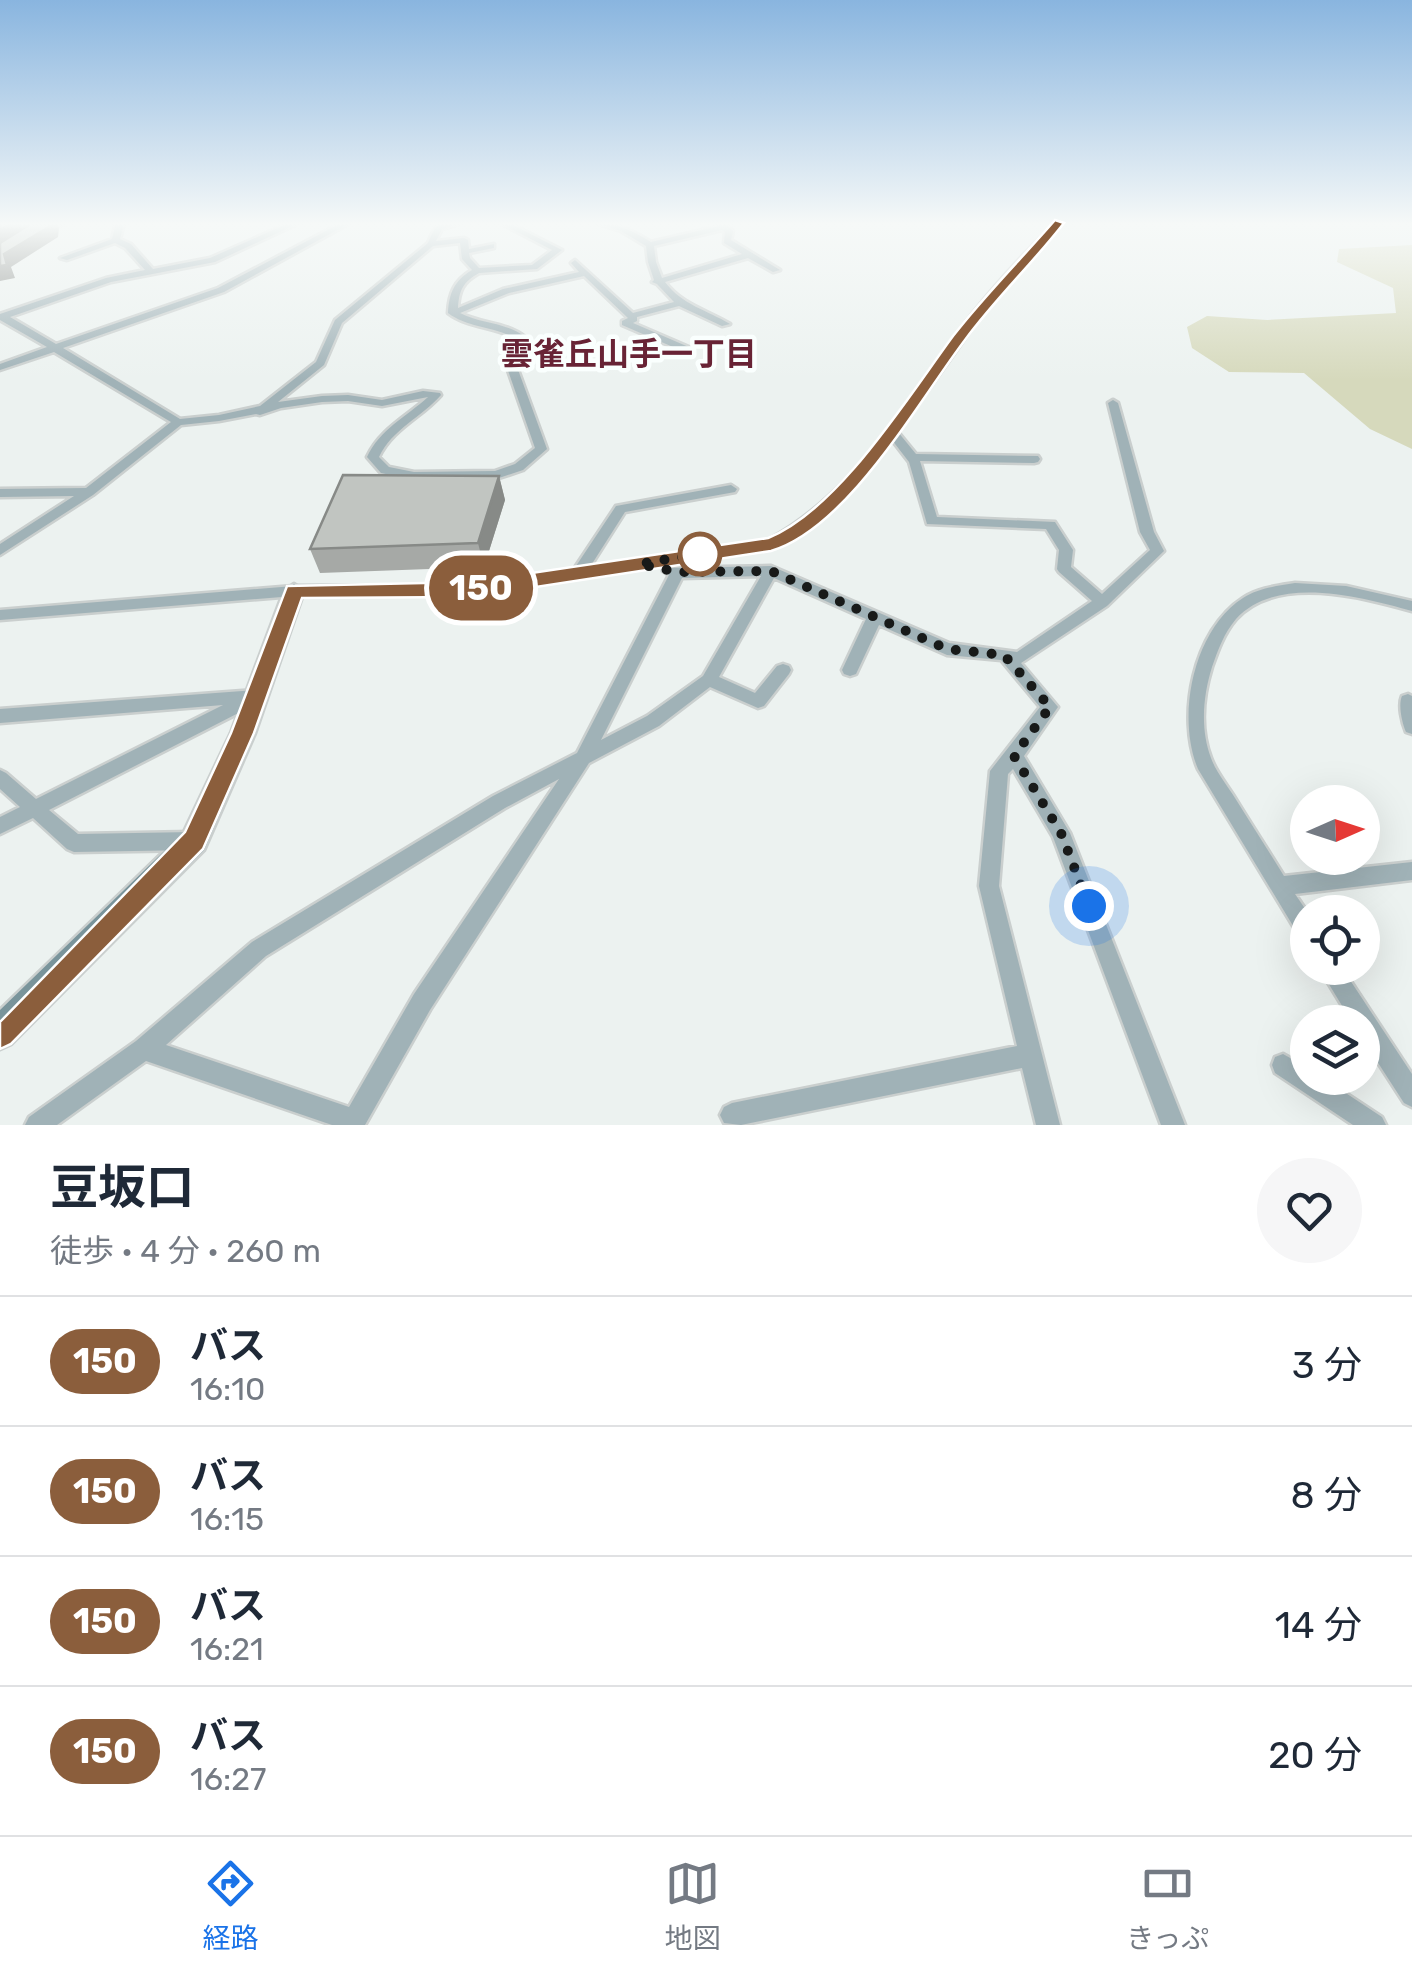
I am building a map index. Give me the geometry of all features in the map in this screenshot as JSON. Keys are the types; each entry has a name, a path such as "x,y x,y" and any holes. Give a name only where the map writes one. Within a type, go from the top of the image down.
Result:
{"street":[{"path":"1,316 133,276"},
{"path":"0,367 60,349 252,276"},
{"path":"260,412 320,363 338,322 393,276"},
{"path":"0,550 89,492 178,422 341,398 385,404 428,392 436,396 425,408 379,440 373,456 384,470 414,476 496,475 520,467 540,449 508,356 520,337 511,331 470,326 454,313 453,291 468,276"},
{"path":"454,313 506,291 574,276"},
{"path":"588,276 634,320 625,323 687,350"},
{"path":"655,276 656,282 677,304 725,324"},
{"path":"656,282 679,276"},
{"path":"0,614 294,591 470,590 771,544 799,533 894,434 960,336 1013,276"},
{"path":"631,316 677,304"},
{"path":"1,316 178,422"},
{"path":"639,564 677,572 771,571 947,649 1020,658 1102,602 1157,551 1147,532 1113,403"},
{"path":"894,434 912,458 932,521 1050,525 1066,550 1064,569 1102,602"},
{"path":"912,458 1034,460"},
{"path":"579,573 621,509 731,489"},
{"path":"0,493 89,492"},
{"path":"36,1125 144,1050 259,950 586,753 653,722 710,680 771,571"},
{"path":"144,1050 354,1123 432,986 586,753 677,572"},
{"path":"1290,904 1204,764 1194,733 1196,694 1217,633 1236,608 1272,592 1360,590 1412,606"},
{"path":"0,1033 194,840 256,696 294,591"},
{"path":"850,670 875,617"},
{"path":"1004,655 1050,707 999,771 989,886 1048,1125"},
{"path":"710,680 758,702 784,670"},
{"path":"0,716 256,696"},
{"path":"0,826 256,696"},
{"path":"1408,701 1412,727"},
{"path":"1014,756 1061,833 1172,1125"},
{"path":"0,779 74,843 194,840"},
{"path":"1278,886 1412,871"},
{"path":"1341,985 1412,1095"},
{"path":"732,1115 1029,1055"},
{"path":"1282,1065 1374,1125"}],"green space":[{"path":"1366,276 1412,276 1412,449 1370,429 1304,373 1229,372 1192,348 1187,327 1207,316 1267,320 1396,313 1393,288"}],"building":[{"path":"343,475 499,476 478,543 310,549"}],"bus line":[{"name":"150","path":"0,1033 194,840 242,733 294,591 470,590 771,544 799,533 892,436 960,336 1009,276"}],"district":[{"name":"雲雀丘山手一丁目","path":"629,354"}],"route":[{"path":"700,554 639,564 677,572 771,571 947,649 1004,655 1050,707 1014,756 1061,833 1089,906"}]}
